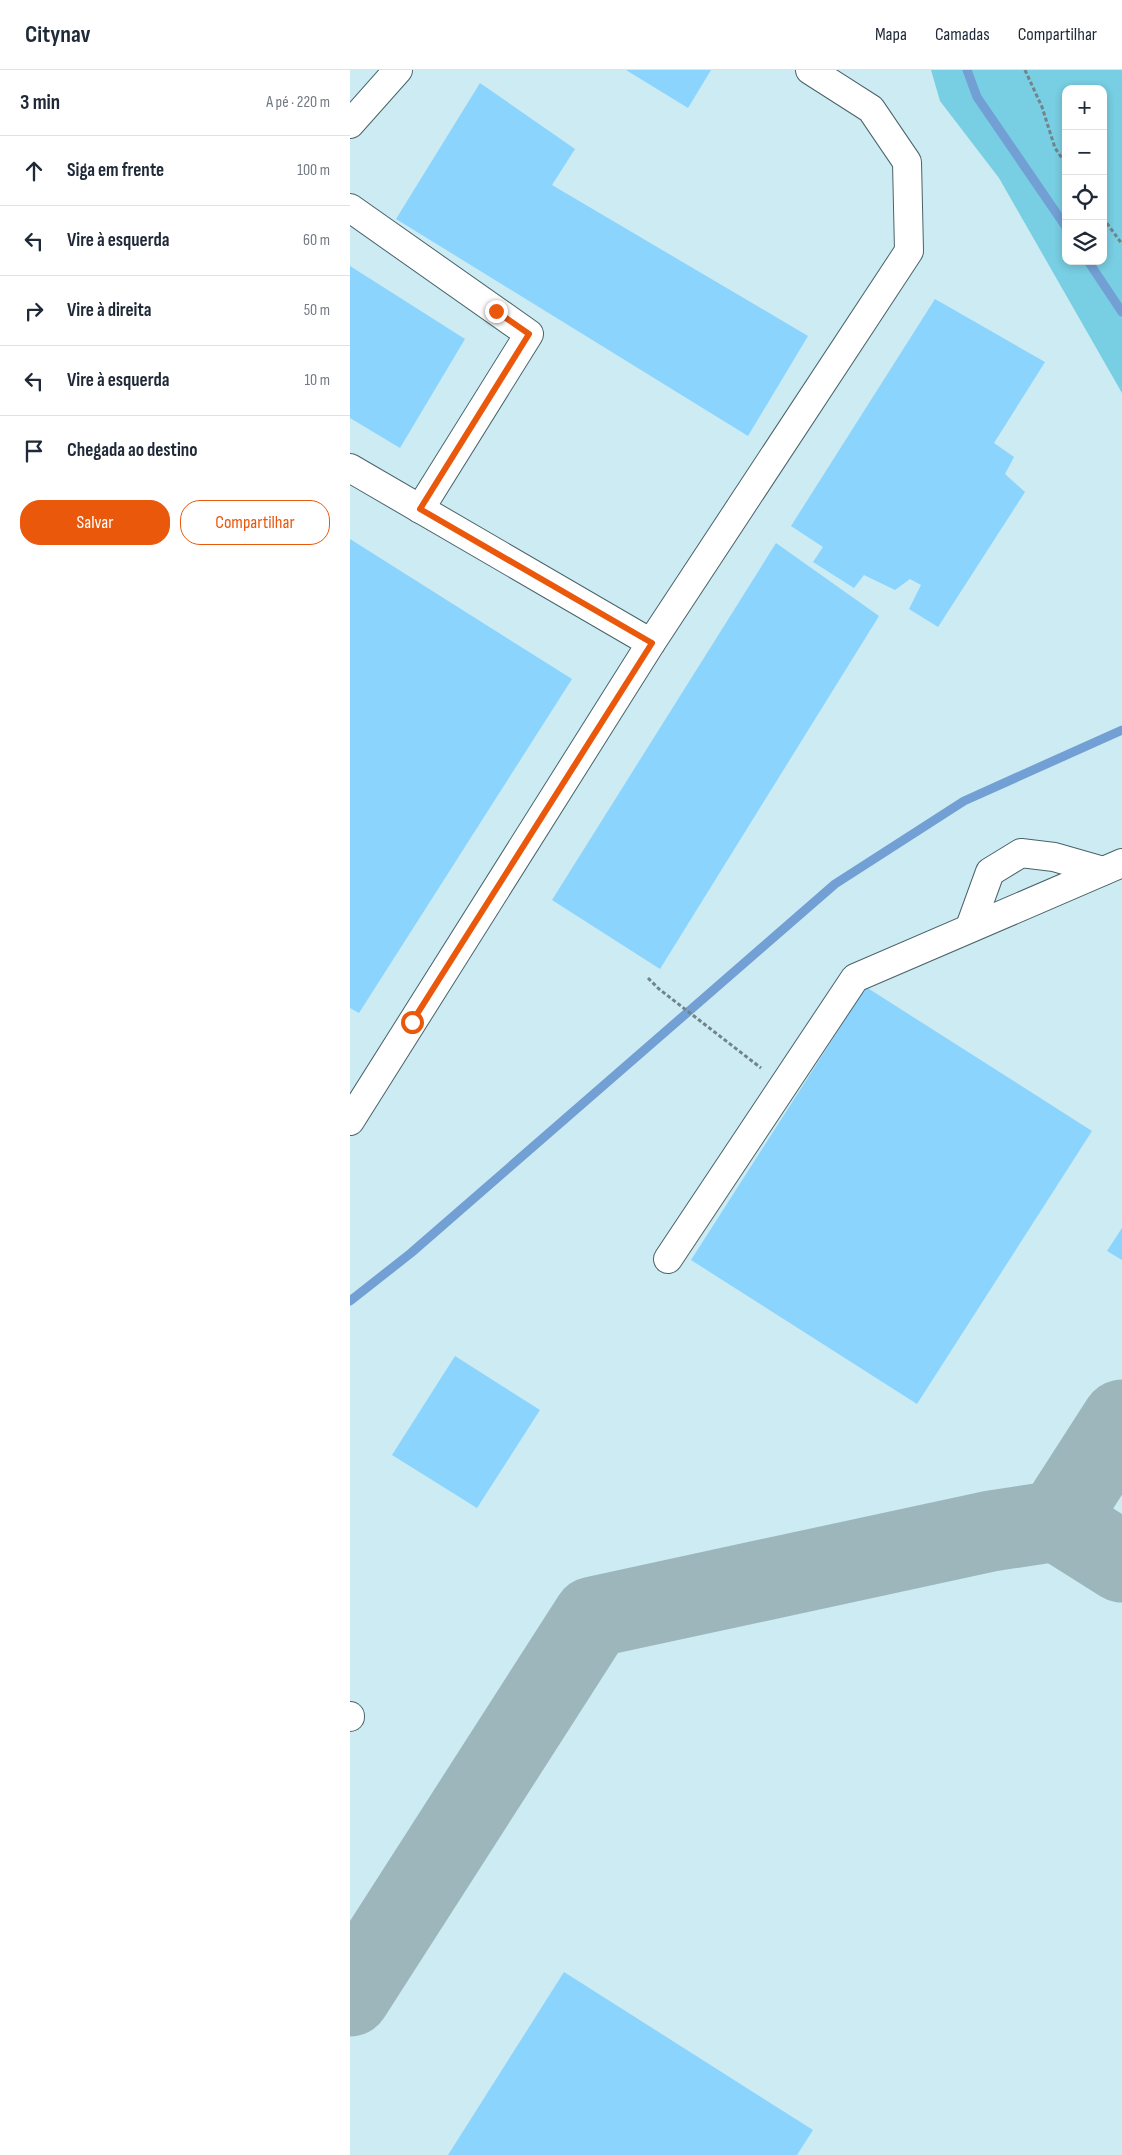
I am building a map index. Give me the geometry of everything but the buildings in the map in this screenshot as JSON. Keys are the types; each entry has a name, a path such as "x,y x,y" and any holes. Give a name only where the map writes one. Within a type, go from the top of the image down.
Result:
{"street":[{"path":"350,124 398,70"},
{"path":"350,1121 652,643 909,251 906,162 871,109 810,70"},
{"path":"350,208 529,334 420,509"},
{"path":"350,468 652,643"},
{"path":"970,927 990,872 1021,853 1113,867"},
{"path":"668,1259 855,978 1113,867"}],"path":[{"path":"1025,70 1042,107 1055,148 1062,158"},
{"path":"1104,220 1122,244"},
{"path":"648,978 659,989 784,1085"}],"shaded area":[{"path":"931,70 1122,70 1122,393 999,178 940,101"}],"waterway":[{"path":"967,70 977,97 1062,221"},
{"path":"1091,265 1122,312"},
{"path":"350,1301 411,1253 835,884 964,801 1122,730"}],"taxiway":[{"path":"1122,1420 1057,1521 1122,1562"},
{"path":"350,1996 593,1617 991,1531 1057,1521"}],"route":[{"path":"412,1022 652,643 420,509 529,334 496,311"}]}
